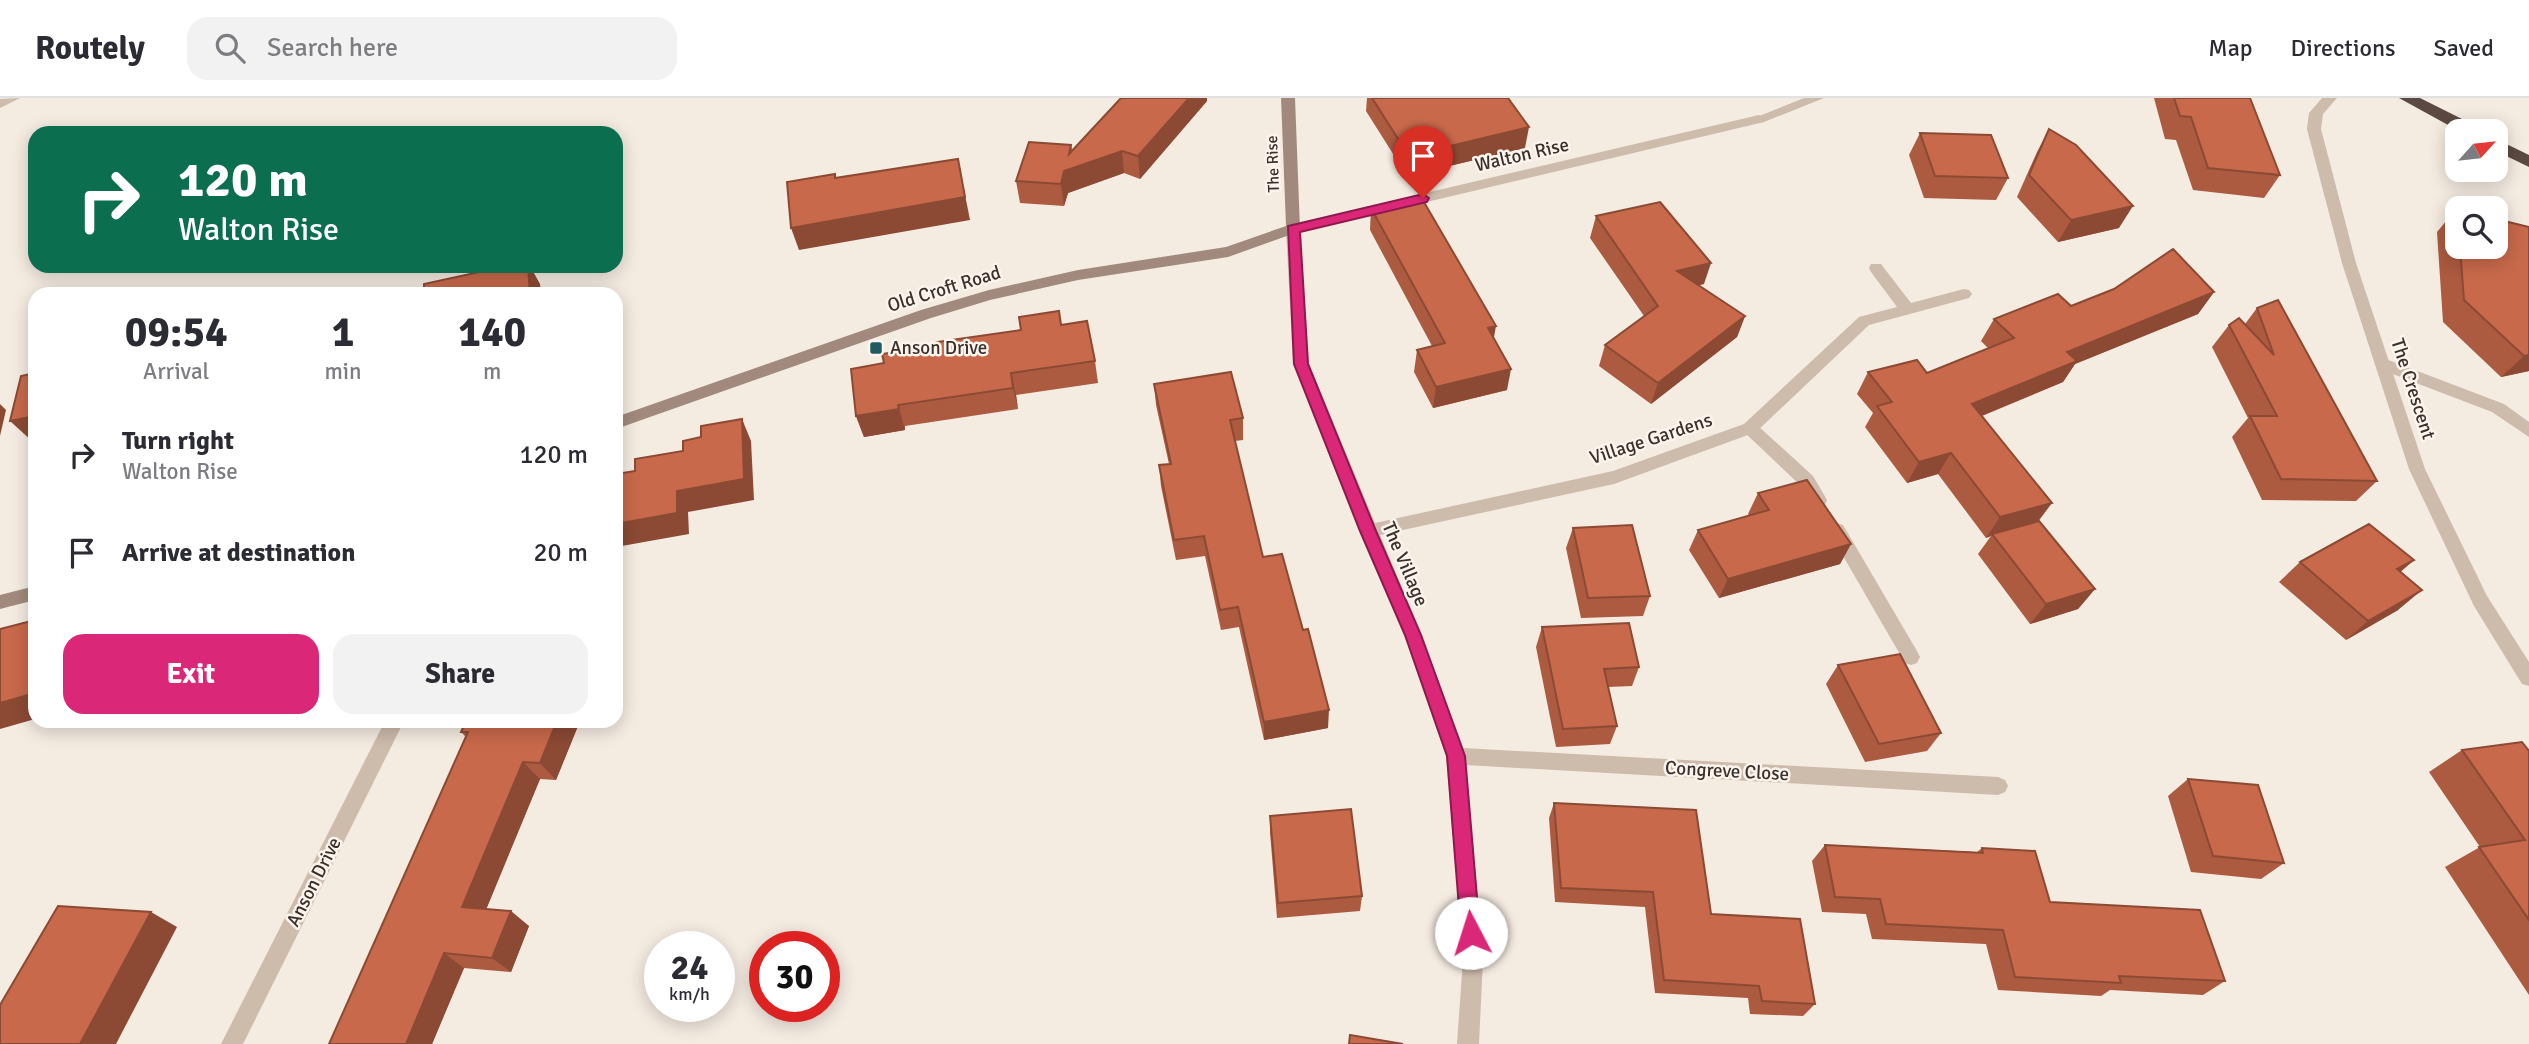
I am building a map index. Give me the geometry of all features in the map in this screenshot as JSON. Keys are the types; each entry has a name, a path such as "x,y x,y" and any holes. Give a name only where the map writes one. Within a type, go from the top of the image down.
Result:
{"highway":[{"path":"2407,98 2448,119"},
{"path":"2508,151 2529,162"}],"street":[{"path":"0,104 13,98"},
{"name":"The Rise","path":"1288,98 1293,229"},
{"name":"Walton Rise","path":"1293,229 1759,119 1817,98"},
{"name":"The Crescent","path":"2330,98 2316,113 2314,129 2349,263 2417,469 2480,601 2529,678"},
{"name":"Old Croft Road","path":"623,422 926,314 989,295 1078,275 1228,252 1293,229"},
{"name":"The Village","path":"1293,229 1301,364 1413,635 1456,756 1473,959 1468,1044"},
{"path":"1876,268 1908,310"},
{"name":"Village Gardens","path":"1368,531 1614,477 1750,428 1864,321 1964,294"},
{"path":"2383,364 2498,408 2529,431"},
{"path":"1750,428 1807,481 1911,657"},
{"path":"0,602 28,595"},
{"name":"Anson Drive","path":"232,1044 391,728"},
{"name":"Congreve Close","path":"1456,756 1998,786"}],"building":[{"path":"1121,98 1189,98 1138,156 1122,151 1064,171 1061,184 1016,181 1029,142 1071,145 1069,154"},
{"path":"1372,98 1508,98 1529,127 1409,156"},
{"path":"2174,98 2250,98 2280,175 2208,168 2191,117 2180,116"},
{"path":"2049,129 2076,145 2133,206 2071,220 2029,175"},
{"path":"1920,133 1991,135 2008,178 1935,176"},
{"path":"958,159 965,197 791,228 787,182 835,174 835,178"},
{"path":"1421,197 1496,326 1488,328 1511,369 1436,387 1417,350 1445,343 1371,208"},
{"path":"1660,202 1711,263 1677,271 1745,316 1658,383 1605,345 1658,306 1596,216"},
{"path":"2508,222 2529,227 2529,355 2524,356 2464,300 2461,259 2508,259"},
{"path":"2173,249 2214,292 2067,352 2077,361 1972,404 2052,503 2000,517 1951,453 1919,462 1877,406 1892,402 1868,372 1917,360 1927,373 2014,338 1994,319 2058,294 2071,306 2114,289"},
{"path":"475,273 528,273 530,287 424,287 424,284"},
{"path":"2278,300 2377,481 2281,479 2250,416 2277,416 2229,325 2239,318 2274,355 2257,308"},
{"path":"1059,311 1061,325 1087,321 1095,361 1011,373 1013,388 898,405 899,409 856,416 851,369 884,363 882,354 938,345 937,342 1021,330 1019,317"},
{"path":"1231,372 1243,418 1230,420 1263,557 1282,554 1303,630 1308,629 1329,710 1264,722 1238,607 1220,610 1204,536 1174,540 1159,465 1171,464 1154,384"},
{"path":"28,374 28,417 10,421 21,376"},
{"path":"742,419 744,479 677,491 677,513 623,523 623,473 635,471 635,459 683,451 683,441 701,437 701,426"},
{"path":"1807,480 1851,544 1728,579 1698,530 1769,510 1758,493"},
{"path":"2039,521 2095,589 2046,604 1992,534"},
{"path":"2369,524 2414,560 2397,569 2422,590 2368,621 2300,562"},
{"path":"1632,525 1650,596 1588,598 1573,528"},
{"path":"28,622 28,695 0,703 0,629"},
{"path":"1629,623 1639,667 1604,669 1617,726 1563,729 1542,627"},
{"path":"1900,654 1941,733 1879,744 1838,665"},
{"path":"463,728 554,728 540,763 523,762 462,907 511,911 492,958 444,953 406,1044 329,1044 468,732 461,732"},
{"path":"2522,742 2529,751 2529,920 2479,847 2525,840 2462,750"},
{"path":"2188,779 2258,785 2284,863 2213,856"},
{"path":"1554,803 1696,810 1711,914 1800,919 1815,1004 1762,1001 1759,986 1664,980 1653,892 1561,888"},
{"path":"1351,809 1362,896 1278,903 1270,816"},
{"path":"1825,845 1983,853 1982,848 2035,851 2050,902 2200,910 2225,981 2119,976 2121,983 2015,977 2003,930 1886,924 1880,899 1835,897"},
{"path":"58,906 151,912 80,1044 0,1044 0,1005"},
{"path":"1350,1035 1403,1044 1349,1044"}],"place":[{"name":"Anson Drive","path":"876,348"}],"route":[{"path":"1423,198 1293,229 1301,364 1413,635 1456,756 1471,933"}]}
